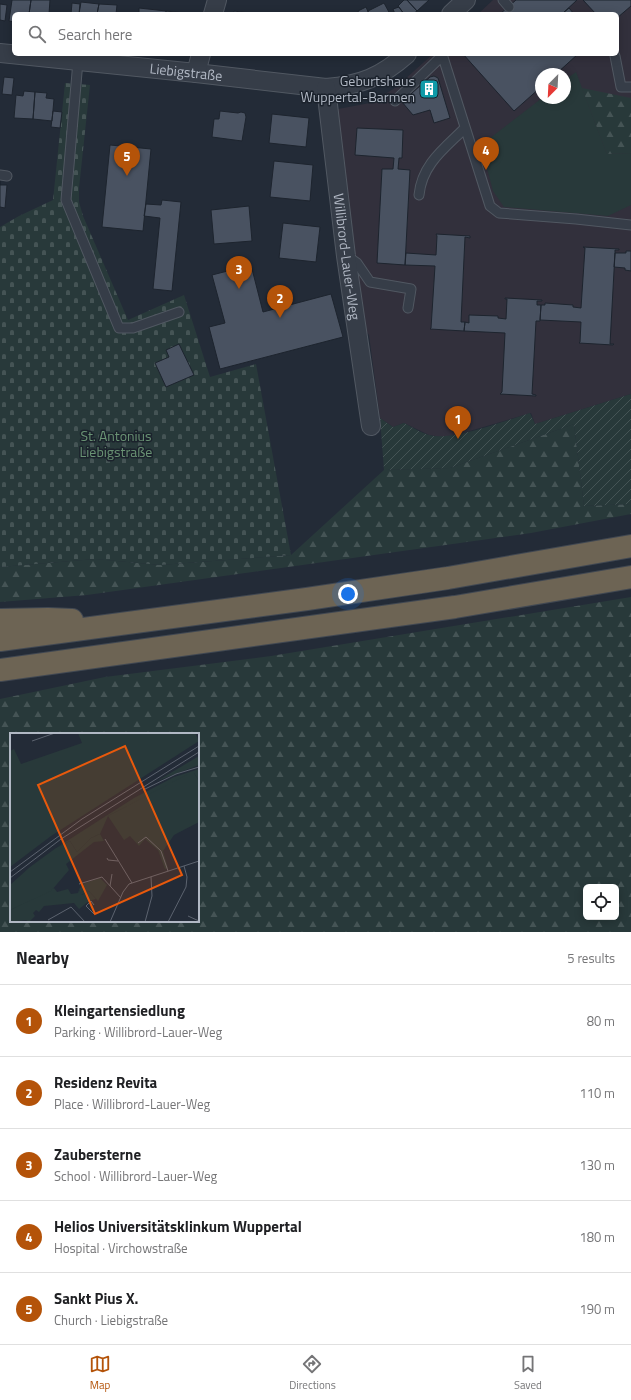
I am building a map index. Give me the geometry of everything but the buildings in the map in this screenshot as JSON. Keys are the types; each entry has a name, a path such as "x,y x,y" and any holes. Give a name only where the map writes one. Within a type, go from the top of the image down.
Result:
{"highway":[{"path":"0,640 223,611 448,578 631,546"},
{"path":"0,670 447,608 631,577"},
{"path":"0,620 48,619 123,623"}],"street":[{"path":"214,12 217,0"},
{"path":"453,12 466,0"},
{"name":"Liebigstraße","path":"0,53 12,54"},
{"name":"Liebigstraße","path":"29,56 326,88 345,86 372,79 404,56"},
{"path":"196,73 200,56"},
{"name":"Willibrord-Lauer-Weg","path":"326,88 346,256 371,426"}],"lane":[{"path":"395,101 442,56"},
{"path":"443,56 490,206 499,213 631,224"},
{"path":"616,56 621,87 631,87"},
{"path":"78,61 66,200 119,328 133,328 179,312"},
{"path":"419,195 420,184 432,160 465,128"},
{"path":"346,256 357,263 370,282 411,289 408,308"}],"shaded area":[{"path":"493,0 631,0 631,394 535,424 531,413 456,435 441,437 429,435 404,423 393,427 380,418 369,335 360,324 334,117 338,109 370,103 395,88 431,56 619,56 619,12 480,12"}],"green space":[{"path":"576,72 607,154 631,153 631,205 608,216 504,207 493,191 481,145 535,103 571,104 571,76"},
{"name":"St. Antonius Liebigstraße","path":"65,83 90,85 79,188 79,202 83,216 128,320 184,295 210,377 256,364 291,555 160,565 95,559 0,567 0,227 53,200"},
{"path":"582,88 631,98 631,153 607,154"},
{"path":"631,394 631,504 584,506 574,424 450,468 384,470 380,418 393,427 404,423 429,435 451,436 530,413 535,424"},
{"path":"574,424 584,506 631,504 631,514 531,533 87,595 0,602 0,567 95,559 160,565 291,555 384,470 450,468"},
{"path":"631,597 631,932 0,932 0,699 105,677 271,656"}],"place":[{"name":"Geburtshaus Wuppertal-Barmen","path":"429,89"},
{"name":"Helios Universitätsklinkum Wuppertal","path":"486,170"},
{"name":"Sankt Pius X.","path":"127,176"},
{"name":"Zaubersterne","path":"239,289"},
{"name":"Residenz Revita","path":"280,318"},
{"name":"Kleingartensiedlung","path":"458,439"}]}
